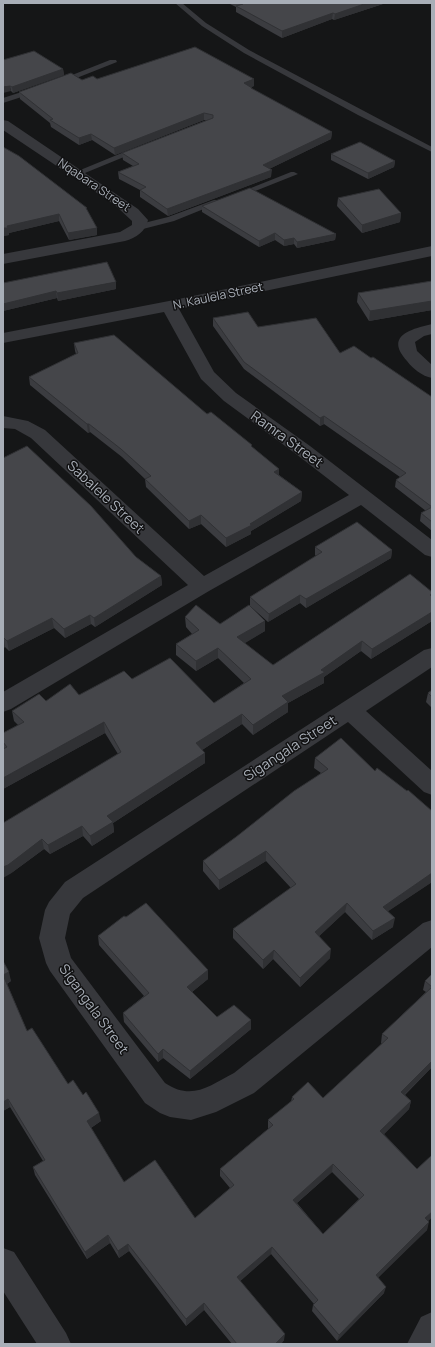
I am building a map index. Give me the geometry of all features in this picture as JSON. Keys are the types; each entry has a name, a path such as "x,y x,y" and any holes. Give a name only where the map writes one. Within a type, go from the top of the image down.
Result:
{"street":[{"name":"Nqabara Street","path":"3,124 133,212 140,220 139,227 125,236 3,259"},
{"name":"N. Kaulela Street","path":"3,338 169,306 432,251"},
{"name":"Ramra Street","path":"169,306 207,375 230,397 363,496 432,550"},
{"path":"432,328 414,334 407,339 406,344 407,352 412,359 432,373"},
{"name":"Sabalele Street","path":"3,422 16,423 28,427 38,434 202,586"},
{"path":"3,703 202,586 363,496"},
{"name":"Sigangala Street","path":"432,656 74,890 58,910 52,938 59,963 155,1092 170,1103 191,1106 206,1102 244,1083 432,931"},
{"name":"Sigangala Street","path":"350,709 432,785"},
{"path":"3,1263 55,1344"},
{"path":"423,1344 432,1328"}],"lane":[{"path":"178,3 189,13 229,42 432,150"},
{"path":"54,83 113,62"},
{"path":"3,101 40,88"},
{"path":"77,173 142,148"},
{"path":"139,227 171,219 294,174"}],"building":[{"path":"241,3 367,3 282,31 236,6 243,4"},
{"path":"195,47 254,79 244,83 251,88 332,132 263,165 272,170 167,209 140,190 146,187 118,172 139,164 122,153 213,118 213,115 204,113 114,148 91,134 79,138 50,120 53,119 19,92 71,73 82,80 93,76 97,79"},
{"path":"34,51 63,69 12,87 3,87 3,60"},
{"path":"360,142 395,161 368,173 331,154"},
{"path":"3,147 19,156 87,208 97,228 68,233 59,214 7,226 8,228 3,228"},
{"path":"250,188 336,234 297,242 294,238 284,240 275,233 259,241 202,206"},
{"path":"379,189 401,213 362,225 338,198"},
{"path":"107,262 116,282 57,293 56,291 3,304 3,283"},
{"path":"432,281 432,301 370,311 358,293"},
{"path":"248,312 258,327 316,318 340,353 354,346 432,397 432,507 396,480 406,473 324,416 320,418 244,362 213,318"},
{"path":"114,335 207,414 211,412 252,445 251,446 279,469 274,472 302,492 250,524 252,525 226,538 201,515 189,521 145,479 151,476 121,449 87,424 29,377 78,353 74,343"},
{"path":"27,446 91,506 136,557 161,576 94,618 90,615 64,629 52,618 7,641 3,638 3,458"},
{"path":"432,507 432,522 421,513"},
{"path":"357,522 392,550 306,599 300,595 269,614 250,597 322,552 315,547"},
{"path":"410,574 432,592 430,595 432,596 432,612 372,649 362,641 321,670 325,672 282,696 288,702 253,725 242,714 196,743 205,753 107,816 113,822 90,836 82,826 48,845 42,839 8,865 3,867 3,823 121,752 104,722 3,778 3,749 7,747 3,742 3,733 24,722 12,711 39,694 46,701 70,684 79,695 124,671 132,679 170,658 214,703 251,679 218,648 196,661 176,644 199,630 185,617 196,605 220,624 249,605 265,621 237,637 273,665"},
{"path":"432,690 432,697 428,693"},
{"path":"341,738 375,771 377,768 407,791 408,790 432,811 432,873 383,907 395,918 373,931 347,903 315,932 331,949 300,978 274,950 263,960 233,929 296,884 266,851 219,880 203,861 294,791 328,769 315,758"},
{"path":"146,903 208,970 187,987 217,1017 234,1005 251,1020 190,1071 163,1049 158,1054 123,1013 149,993 98,936 124,916 126,917"},
{"path":"3,961 9,972 3,975"},
{"path":"432,974 432,987 425,981"},
{"path":"3,975 27,1031 32,1028 68,1084 73,1080 83,1095 86,1092 99,1113 87,1121 124,1182 155,1160 195,1218 234,1185 220,1169 273,1125 268,1120 294,1099 292,1097 308,1082 323,1098 388,1038 382,1034 432,987 432,1061 401,1092 411,1101 380,1131 417,1169 432,1155 432,1212 425,1218 429,1222 376,1275 386,1287 339,1335 313,1305 318,1300 272,1247 237,1277 285,1334 275,1344 237,1344 204,1303 186,1319 128,1244 118,1251 108,1235 85,1252 33,1167 45,1160 8,1099 3,1102","holes":["333,1164 364,1195 323,1234 293,1200"]}]}
